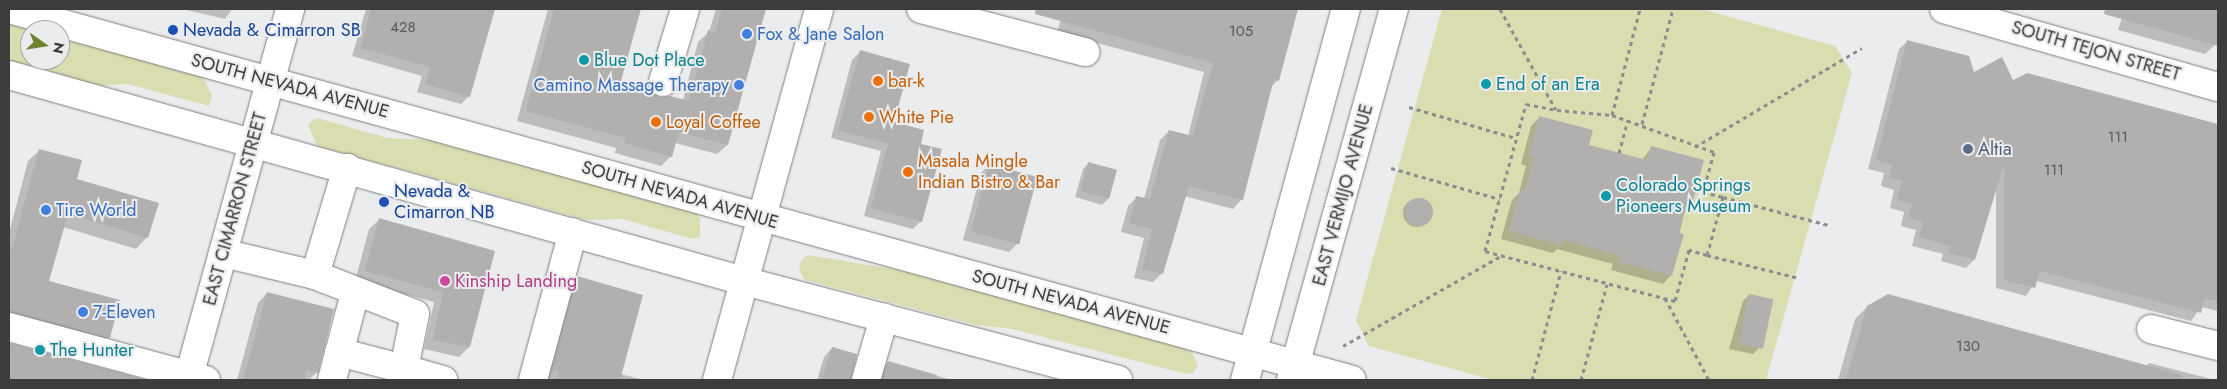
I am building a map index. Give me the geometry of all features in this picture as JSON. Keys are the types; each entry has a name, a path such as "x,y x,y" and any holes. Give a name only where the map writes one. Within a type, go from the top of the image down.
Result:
{"main road":[{"name":"SOUTH NEVADA AVENUE","path":"9,9 761,218 1253,352 1293,372 1352,380"},
{"name":"EAST CIMARRON STREET","path":"195,379 223,253 290,9"},
{"path":"663,82 685,9"},
{"path":"717,380 819,9"},
{"path":"921,9 1086,52"},
{"path":"1245,380 1346,9"},
{"name":"EAST VERMIJO AVENUE","path":"1293,372 1394,9"},
{"name":"SOUTH TEJON STREET","path":"1944,9 2218,87"},
{"path":"9,75 347,168 744,281 1094,377 1118,380"},
{"path":"315,276 347,168"},
{"path":"533,380 573,232"},
{"path":"223,253 315,276 354,293 415,314 404,369"},
{"path":"332,380 354,293"},
{"path":"866,380 884,318"},
{"path":"9,327 195,379"},
{"path":"2151,329 2218,346"},
{"path":"339,352 443,380"}],"path":[{"path":"1500,9 1557,110"},
{"path":"1612,115 1640,9"},
{"path":"1642,124 1673,9"},
{"path":"1695,147 1862,48"},
{"path":"1799,278 1689,250 1675,301 1485,251 1526,104 1557,110 1612,115 1642,124 1695,147 1714,152 1703,192 1828,225"},
{"path":"1409,107 1516,138"},
{"path":"1619,153 1628,120"},
{"path":"1392,168 1500,199"},
{"path":"1707,255 1723,196"},
{"path":"1344,346 1501,255"},
{"path":"1532,380 1561,272"},
{"path":"1581,380 1607,284"},
{"path":"1664,298 1709,380"}],"green space":[{"path":"1442,9 1701,9 1835,46 1852,73 1766,380 1493,380 1369,346 1356,320"},
{"path":"9,21 20,24 20,66 9,63"},
{"path":"70,38 201,73 212,96 209,106 128,84 94,86 35,70 70,70"},
{"path":"317,118 387,138 431,140 695,210 700,219 700,237 693,239 622,219 586,220 317,146 308,124"},
{"path":"808,255 935,276 1189,345 1198,366 1192,374 1183,373 1012,329 976,325 805,280 799,270 801,261"}],"building":[{"path":"371,9 495,9 470,97 425,84 430,67 360,48"},
{"path":"554,9 641,9 621,81 650,90 659,97 670,96 689,101 708,30 715,33 722,9 766,9 728,145 679,132 672,157 624,143 626,138 526,111"},
{"path":"1036,9 1298,9 1279,81 1274,79 1243,200 1189,186 1163,274 1142,269 1152,229 1129,223 1136,196 1150,199 1169,130 1193,136 1213,63 1035,14"},
{"path":"2105,9 2218,9 2218,46 2104,14"},
{"path":"1907,40 1969,56 1974,72 2002,57 2013,80 2027,73 2218,124 2218,301 2205,298 2201,313 2040,271 2035,288 2004,280 2004,164 1975,260 1949,253 1950,246 1919,237 1923,222 1908,218 1912,204 1897,200 1902,181 1889,178 1892,164 1876,160"},
{"path":"860,50 910,64 894,122 924,130 921,144 942,149 922,222 871,208 888,144 838,130"},
{"name":"Colorado Springs Pioneers Museum","path":"1539,116 1593,130 1589,145 1647,160 1651,146 1704,160 1693,201 1688,200 1679,233 1684,234 1672,276 1619,262 1620,256 1564,240 1562,245 1509,231 1520,190 1525,191 1534,157 1529,156"},
{"path":"39,149 82,160 77,179 159,203 148,238 68,214 49,281 120,300 110,338 9,312 9,260"},
{"path":"1088,162 1117,170 1109,199 1080,191"},
{"path":"989,164 1037,177 1019,245 971,232"},
{"path":"1419,198 1429,202 1433,212 1429,222 1419,226 1409,222 1405,212 1409,202"},
{"name":"Kinship Landing","path":"379,218 495,251 470,347 433,340 443,292 365,271"},
{"path":"577,276 643,295 620,380 556,380 559,371 552,369"},
{"path":"267,292 334,309 318,373 306,370 304,380 243,380"},
{"path":"1749,294 1773,299 1763,349 1738,344"},
{"path":"1888,294 2182,375 2181,380 1846,380 1867,306"},
{"name":"The Hunter","path":"9,343 147,380 9,380"},
{"path":"832,347 857,354 851,380 822,380"},
{"path":"888,361 937,375 937,380 882,380"}],"place":[{"name":"Nevada & Cimarron SB","path":"173,30"},
{"name":"Fox & Jane Salon","path":"747,34"},
{"name":"Blue Dot Place","path":"584,60"},
{"name":"bar-k","path":"878,81"},
{"name":"End of an Era","path":"1486,84"},
{"name":"Camino Massage Therapy","path":"739,85"},
{"name":"White Pie","path":"869,117"},
{"name":"Loyal Coffee","path":"656,122"},
{"name":"Altia","path":"1968,149"},
{"name":"Masala Mingle Indian Bistro & Bar","path":"908,172"},
{"name":"Colorado Springs Pioneers Museum","path":"1606,196"},
{"name":"Nevada & Cimarron NB","path":"384,202"},
{"name":"Tire World","path":"46,210"},
{"name":"Kinship Landing","path":"445,281"},
{"name":"7-Eleven","path":"83,312"},
{"name":"The Hunter","path":"40,350"}]}
